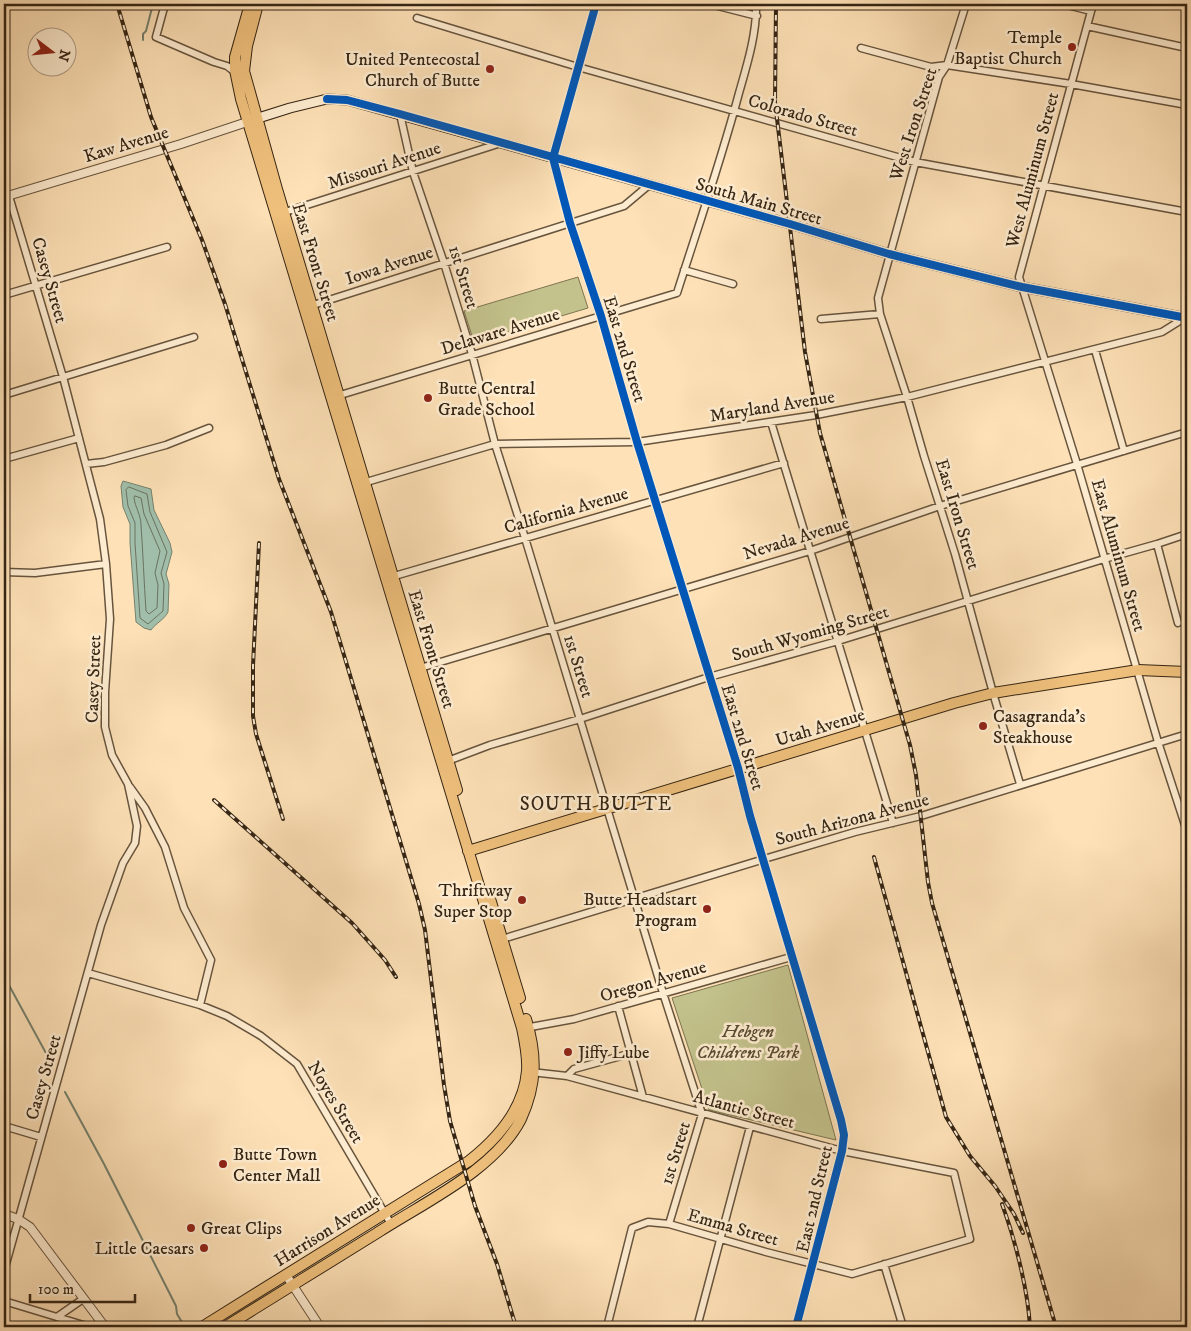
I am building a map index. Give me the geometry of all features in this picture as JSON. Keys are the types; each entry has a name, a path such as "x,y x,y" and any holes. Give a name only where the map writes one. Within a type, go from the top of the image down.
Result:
{"main road":[{"path":"240,72 235,57 250,4"},
{"path":"240,72 258,4"},
{"name":"East Front Street","path":"240,72 252,120 471,850 525,1027 532,1040 531,1090 520,1119 500,1147 484,1164 470,1174"},
{"name":"South Main Street","path":"252,120 327,99 347,100 790,224 889,254 1022,287 1187,318"},
{"name":"Utah Avenue","path":"471,850 738,768 993,693 1138,670 1187,672"},
{"name":"East Front Street","path":"470,1161 493,1141 512,1115 531,1072"},
{"name":"Harrison Avenue","path":"202,1327 470,1161"},
{"path":"427,1202 426,1197 428,1193 441,1185 458,1169"},
{"name":"Harrison Avenue","path":"225,1327 470,1174"}],"street":[{"path":"165,4 156,37 240,72"},
{"path":"553,158 596,4"},
{"path":"710,4 757,16"},
{"path":"733,284 684,270 734,112 747,64 757,16 756,4"},
{"name":"West Iron Street","path":"889,254 940,77 947,65 966,4"},
{"path":"1063,4 1091,11"},
{"name":"West Aluminum Street","path":"1022,287 1019,277 1093,4"},
{"name":"Colorado Street","path":"418,18 578,67 915,162 1187,212"},
{"path":"1087,26 1187,48"},
{"path":"861,48 931,67 947,65 1071,84 1187,105"},
{"name":"1st Street","path":"400,114 413,172 472,354 495,444 663,993 702,1114 670,1224"},
{"name":"Kaw Avenue","path":"7,197 181,144 252,120"},
{"name":"Missouri Avenue","path":"280,214 501,143"},
{"name":"East 2nd Street","path":"553,158 570,223 601,316 637,442 738,768 791,957 841,1120 844,1135 842,1151 796,1327"},
{"name":"Iowa Avenue","path":"308,306 624,206 649,185"},
{"name":"Casey Street","path":"4,1271 101,925 123,864 135,843 137,826 128,784 112,755 105,727 105,692 110,619 100,519 63,377 36,285 7,197"},
{"path":"4,295 167,247"},
{"name":"East Iron Street","path":"889,254 878,298 880,314 956,554 993,693 1020,784"},
{"name":"Delaware Avenue","path":"335,397 472,354 677,294 684,270"},
{"name":"East Aluminum Street","path":"1022,287 1077,464 1158,742 1187,831"},
{"path":"821,319 880,314"},
{"name":"Maryland Avenue","path":"361,484 495,444 637,442 772,422 907,396 1162,332 1187,318"},
{"path":"4,395 194,337"},
{"path":"1095,350 1124,451"},
{"path":"772,422 893,823"},
{"path":"86,464 104,462 166,445 209,428"},
{"name":"Nevada Avenue","path":"418,669 810,551 940,506 1187,432"},
{"path":"4,459 79,438"},
{"name":"California Avenue","path":"389,577 784,463"},
{"name":"South Wyoming Street","path":"445,762 490,745 580,719 710,677 838,641 1187,534"},
{"path":"1157,544 1178,623"},
{"path":"4,572 35,573 106,564"},
{"name":"South Arizona Avenue","path":"499,940 764,859 893,823 1187,734"},
{"path":"128,784 145,808 165,846 184,908 211,960 200,1005"},
{"name":"Oregon Avenue","path":"525,1027 574,1019 791,957"},
{"name":"Noyes Street","path":"88,973 200,1005 227,1016 261,1036 297,1064 391,1224"},
{"path":"618,1006 643,1096"},
{"path":"567,1076 574,1069 632,1053"},
{"name":"Atlantic Street","path":"531,1072 567,1076 842,1151 954,1173 970,1238"},
{"path":"4,1126 41,1137"},
{"path":"697,1327 750,1127"},
{"path":"4,1214 18,1219 30,1227 105,1327"},
{"name":"Emma Street","path":"607,1327 632,1228 648,1222 670,1224 852,1274 970,1238"},
{"path":"884,1264 903,1327"},
{"path":"286,1275 320,1327"},
{"path":"57,1317 83,1299"},
{"path":"4,1301 90,1327"}],"green space":[{"path":"578,277 588,308 474,342 464,311"},
{"name":"Hebgen Childrens Park","path":"788,965 836,1140 709,1110 672,998"}],"water":[{"path":"123,481 151,489 154,510 170,543 172,552 166,574 169,584 168,612 151,630 144,628 136,622 130,524 123,507 121,486"}],"waterway":[{"path":"143,40 143,34 146,31 153,4"},
{"path":"4,976 53,1066"},
{"path":"65,1092 104,1164 185,1327"}],"railway":[{"path":"117,4 151,117 202,240 225,304 279,479 331,612 419,904 425,930 450,1121 475,1206 497,1264 516,1327"},
{"path":"776,4 775,102 805,352 820,433 910,745 916,775 932,903 1056,1327"},
{"path":"259,543 253,666 253,716 256,734 283,819"},
{"path":"214,800 352,923 385,960 396,977"},
{"path":"874,857 946,1117 970,1156 995,1186 1014,1214 1023,1233"},
{"path":"1002,1204 1020,1265 1027,1297 1030,1327"}],"cycle path":[{"path":"596,4 553,158 570,223 601,316 637,442 738,768 750,816 844,1135 842,1151 796,1327"},
{"path":"327,99 347,100 400,114 790,224 889,254 1022,287 1187,318"}],"place":[{"name":"Temple Baptist Church","path":"1072,47"},
{"name":"United Pentecostal Church of Butte","path":"490,69"},
{"name":"Butte Central Grade School","path":"428,398"},
{"name":"Casagranda's Steakhouse","path":"983,726"},
{"name":"Thriftway Super Stop","path":"522,900"},
{"name":"Butte Headstart Program","path":"707,909"},
{"name":"Jiffy Lube","path":"568,1052"},
{"name":"Butte Town Center Mall","path":"223,1164"},
{"name":"Great Clips","path":"191,1228"},
{"name":"Little Caesars","path":"204,1248"}],"district":[{"name":"SOUTH BUTTE","path":"596,803"}]}
